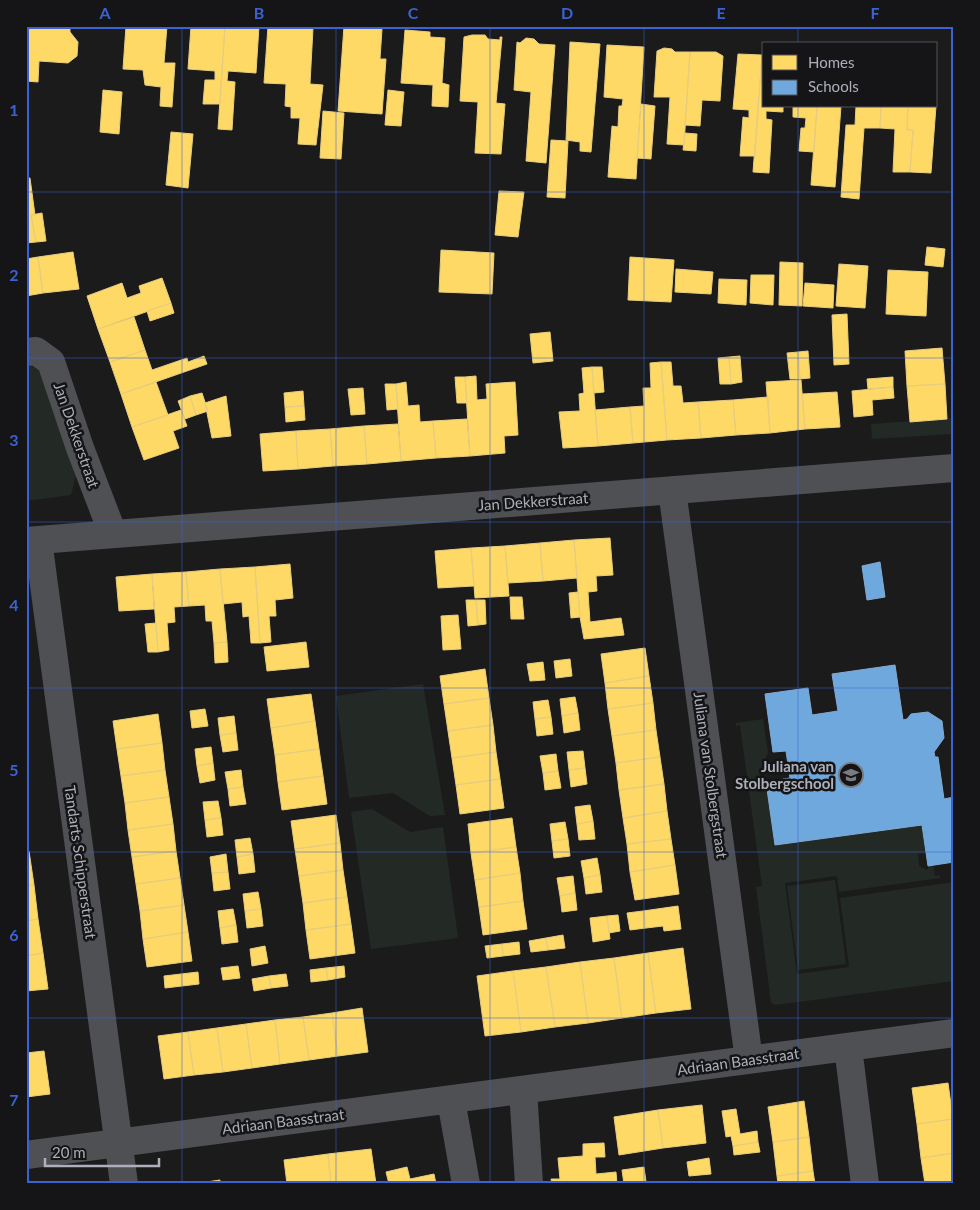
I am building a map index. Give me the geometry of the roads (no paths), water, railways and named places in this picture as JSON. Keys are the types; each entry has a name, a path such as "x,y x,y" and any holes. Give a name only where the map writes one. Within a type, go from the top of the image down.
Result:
{"street":[{"name":"Jan Dekkerstraat","path":"26,352 36,351 52,362 80,448 113,534"},
{"name":"Jan Dekkerstraat","path":"32,541 954,468"},
{"name":"Juliana van Stolbergstraat","path":"672,490 749,1060"},
{"name":"Tandarts Schipperstraat","path":"32,541 124,1184"},
{"name":"Adriaan Baasstraat","path":"26,1155 954,1033"},
{"path":"848,1047 865,1184"},
{"path":"523,1090 529,1184"},
{"path":"451,1100 466,1184"}],"place":[{"name":"Juliana van Stolbergschool","path":"851,775"}]}
